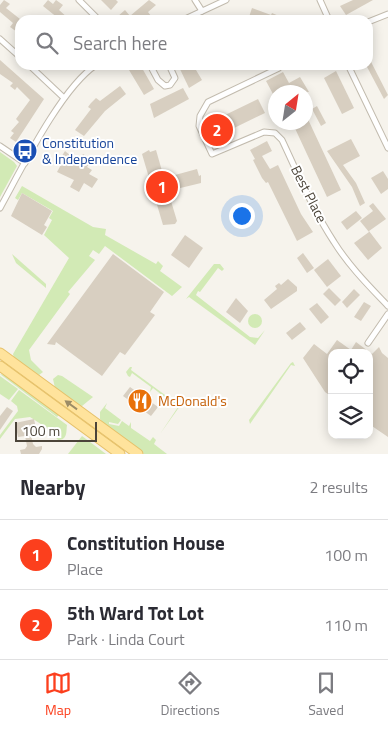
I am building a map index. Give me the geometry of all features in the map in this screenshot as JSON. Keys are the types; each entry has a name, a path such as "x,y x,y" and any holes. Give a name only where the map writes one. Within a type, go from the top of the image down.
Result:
{"main road":[{"path":"0,353 138,454"},
{"path":"0,366 120,454"}],"street":[{"path":"80,0 94,15"},
{"path":"196,0 202,11"},
{"path":"194,15 226,0"},
{"path":"320,0 327,15"},
{"path":"373,20 388,14"},
{"path":"0,39 15,52"},
{"path":"34,70 64,98"},
{"path":"0,208 64,98 89,70"},
{"path":"153,70 158,80 166,86 170,85 175,78 171,70"},
{"name":"Best Place","path":"275,70 208,102 200,116 199,126 212,154 264,132 275,133 282,140 312,204 334,243 360,277 388,306"},
{"path":"350,70 388,148"},
{"path":"0,146 25,163"},
{"path":"368,343 388,314"}],"green space":[{"path":"219,121 226,135 218,140 214,137 209,126"},
{"path":"0,152 17,166 0,197"},
{"path":"22,186 93,227 106,229 105,235 156,264 158,261 163,266 160,271 182,287 172,296 105,246 99,254 93,250 89,256 95,260 68,292 70,294 29,350 31,360 43,372 39,375 14,358 13,354 69,258 44,235 52,220 49,218 53,211 22,193 18,200 15,198"},
{"path":"12,254 46,284 46,288 16,263"},
{"path":"214,264 220,264 224,269 222,271 218,268 196,295 250,337 258,338 265,330 255,345 189,297 186,299"},
{"path":"252,314 258,314 262,321 258,328 252,328 248,324 248,318"},
{"path":"293,362 295,366 291,365 250,424 249,420"},
{"path":"132,367 131,370 180,406 160,434 178,407 171,401 167,405 167,399 153,388 150,392 151,387 132,373 130,377 128,376 126,372"},
{"path":"0,374 5,375 60,414 57,417"},
{"path":"58,375 93,397 82,406 78,405 55,388 53,379"},
{"path":"0,376 18,389 9,400 0,394"},
{"path":"19,390 67,425 66,435 61,440 58,440 47,428 30,417 15,419 0,439 0,435 18,411 17,406 11,401"},
{"path":"107,403 105,408 121,420 118,424 109,422 109,424 119,426 122,421 129,426 131,422 131,428 150,441 153,437 156,440 154,444 167,454 144,454 105,425 100,419 100,412"},
{"path":"82,436 106,454 68,454"}],"building":[{"path":"4,0 10,4 6,8 15,15 15,30 10,27 13,23 0,12 0,5"},
{"path":"48,0 53,4 56,0 63,5 59,10 65,15 54,15 43,6"},
{"path":"101,0 116,0 118,2 111,10"},
{"path":"149,0 156,5 148,12 150,15 131,15"},
{"path":"353,0 373,0 346,15 340,6"},
{"path":"252,8 271,15 250,15"},
{"path":"125,10 129,15 119,15"},
{"path":"0,60 44,99 16,142 10,138 14,133 11,131 19,122 16,119 30,100 17,87 15,90 10,86 13,83 0,74"},
{"path":"373,66 388,95 384,99 369,70 373,70"},
{"path":"129,70 143,70 154,89 144,95"},
{"path":"180,70 196,70 202,80 189,88"},
{"path":"336,71 354,108 342,114 324,78"},
{"path":"283,72 289,83 300,77 305,85 268,85 266,81"},
{"path":"120,86 126,94 105,111 84,136 75,130 91,109 88,107 96,98 100,101"},
{"path":"183,88 189,99 154,118 150,104"},
{"path":"258,99 265,113 230,130 223,116"},
{"path":"317,106 326,123 321,126 313,108"},
{"path":"296,130 313,130 341,190 327,197"},
{"path":"351,139 360,156 343,165 356,183 365,203 360,206 352,187 327,151"},
{"path":"267,141 272,151 262,156 270,169 278,165 301,214 313,232 297,241 268,182 266,183 262,178 250,150"},
{"path":"149,150 150,152 156,150 164,178 197,169 199,176 201,175 201,183 168,191 177,221 175,224 163,225 142,154"},
{"path":"65,151 78,162 83,154 92,159 87,167 92,170 89,174 98,179 92,188 84,183 79,192 70,187 74,180 57,172 63,161 60,159"},
{"path":"383,171 388,179 388,189 381,194 371,178"},
{"path":"22,193 52,211 44,225 47,227 42,235 11,216"},
{"path":"373,203 386,219 369,231 382,248 368,260 354,243 369,232 360,221 373,211 369,206"},
{"path":"356,211 362,218 347,230 341,222"},
{"path":"185,235 203,248 189,268 171,255"},
{"path":"303,253 314,268 307,273 297,258"},
{"path":"113,254 164,292 150,312 155,315 125,355 120,352 102,376 56,342 55,345 47,344"},
{"path":"328,259 341,276 327,287 314,270"},
{"path":"288,279 297,287 297,291 271,309 264,300 277,289 275,286 279,283 281,285"},
{"path":"329,288 341,300 335,306 323,294"},
{"path":"354,289 360,295 347,308 342,302"},
{"path":"236,298 248,311 240,323 226,312"},
{"path":"364,302 371,306 361,321 354,317"},
{"path":"317,303 329,317 321,324 309,309"},
{"path":"300,322 306,329 292,340 286,333"},
{"path":"337,340 350,349 331,349"},
{"path":"356,342 365,349 352,349"},
{"path":"314,344 327,354 328,353 328,394 303,358"},
{"path":"379,347 388,358 388,437 373,427 373,353"},
{"name":"McDonald's","path":"130,387 158,407 151,416 123,396"},
{"path":"7,407 13,411 0,430 0,416"},
{"path":"34,419 37,434 31,435 33,444 36,447 42,446 42,449 39,454 21,454 20,450 25,449 27,446 25,436 18,437 15,423"}],"place":[{"name":"5th Ward Tot Lot","path":"217,130"},
{"name":"Constitution & Independence","path":"25,151"},
{"name":"Constitution House","path":"162,187"},
{"name":"McDonald's","path":"140,401"}]}
